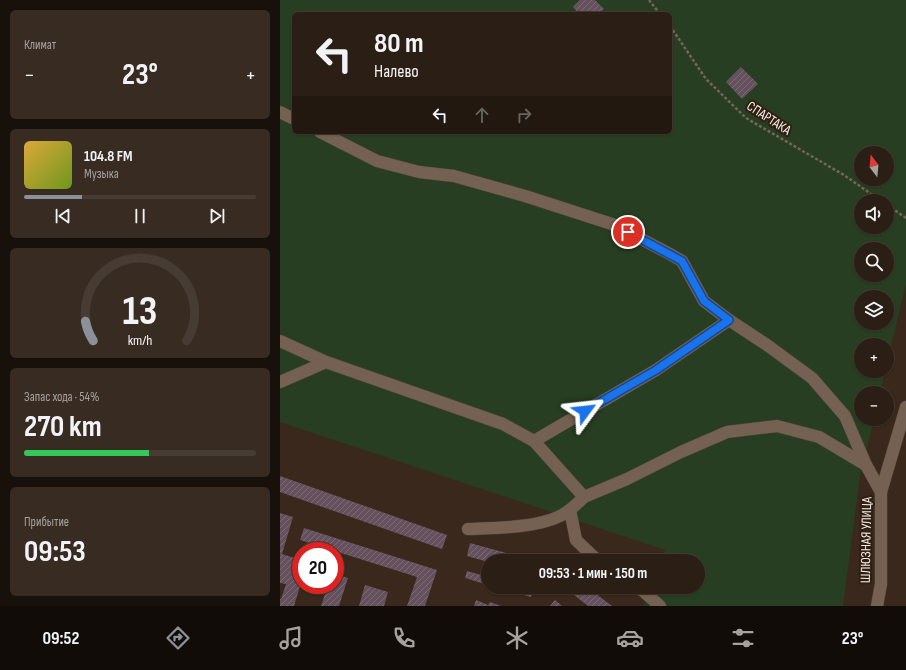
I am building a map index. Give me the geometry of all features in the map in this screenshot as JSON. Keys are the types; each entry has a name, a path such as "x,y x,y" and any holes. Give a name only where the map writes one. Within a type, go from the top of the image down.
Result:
{"street":[{"path":"280,112 292,118"},
{"path":"324,134 377,161 419,172 454,176 525,196 614,225 682,261 704,301 812,378 845,416 866,465 881,492"},
{"path":"534,442 656,370 729,320"},
{"path":"280,341 326,362 503,424 534,442 584,497"},
{"path":"280,382 326,362"},
{"name":"ШЛЮЗНАЯ УЛИЦА","path":"877,606 881,584 881,492 906,406"},
{"path":"468,529 505,527 537,523 559,517 570,510 584,497 627,479 681,452 727,432 777,426 819,437 866,465"},
{"path":"570,510 576,540 591,554"},
{"path":"646,594 660,606"}],"path":[{"path":"649,0 658,12"},
{"name":"СПАРТАКА","path":"672,29 706,79 746,118 844,175 871,194"},
{"path":"894,210 906,218"}],"green space":[{"path":"280,0 906,0 906,284 893,338 854,338 854,378 883,378 882,386 854,386 854,426 872,426 860,476 843,606 643,606 648,594 705,594 705,554 664,554 665,550 280,422"}],"building":[{"path":"580,0 595,0 604,9 601,12 577,12 573,7"},
{"path":"741,67 758,84 742,99 726,82"},
{"path":"280,476 447,535 442,549 280,492"},
{"path":"280,513 293,517 282,554 292,557 292,594 298,594 294,606 280,606 280,599 286,584 280,583"},
{"path":"304,528 437,570 425,606 407,606 417,577 344,554 344,542 306,542 300,540"},
{"path":"470,543 510,554 481,554 481,560 467,556"},
{"path":"467,571 481,575 481,583 465,578"},
{"path":"344,577 348,578 344,590"},
{"path":"365,585 388,592 384,606 359,606"},
{"path":"325,594 343,594 339,606 321,606"},
{"path":"520,594 532,594 531,597"},
{"path":"573,594 596,594 612,606 588,606"},
{"path":"476,600 488,605 490,602 501,606 474,606"},
{"path":"555,600 562,606 550,606"}],"route":[{"path":"585,411 656,370 729,320 704,301 682,261 628,232"}]}
